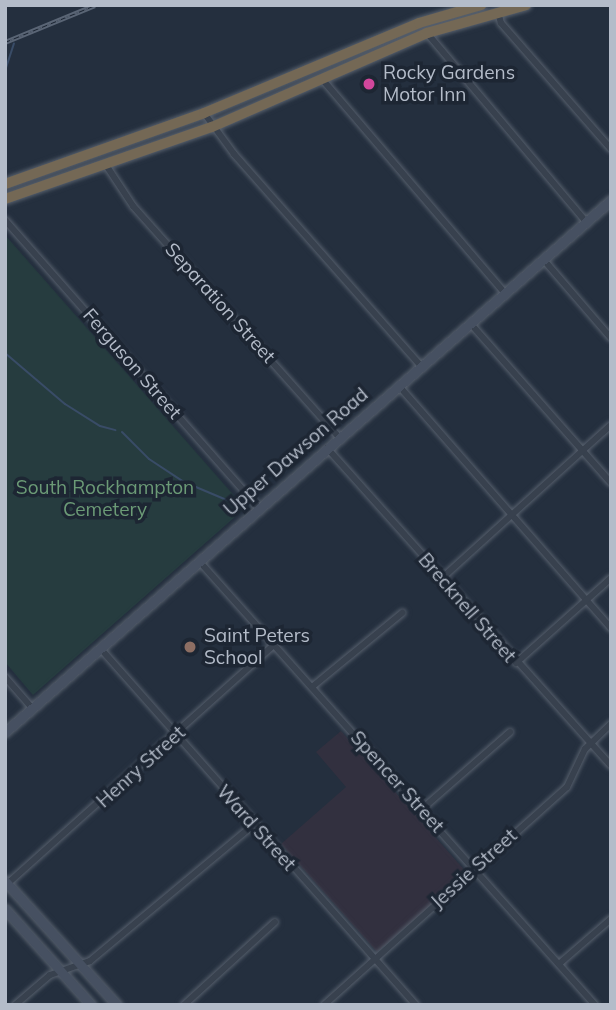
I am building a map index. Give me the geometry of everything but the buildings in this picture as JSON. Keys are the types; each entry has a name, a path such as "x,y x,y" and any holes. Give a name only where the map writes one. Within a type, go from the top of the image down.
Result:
{"highway":[{"path":"5,184 204,113 419,23 481,5"},
{"path":"5,199 212,127 427,33 526,5"}],"street":[{"path":"498,12 501,23 611,149"},
{"path":"427,33 586,222"},
{"path":"322,79 505,293"},
{"path":"204,113 212,127 421,366"},
{"name":"Separation Street","path":"106,165 133,206 339,437"},
{"name":"Upper Dawson Road","path":"5,732 611,200"},
{"name":"Ferguson Street","path":"5,220 259,508"},
{"path":"543,259 611,338"},
{"path":"470,323 611,483"},
{"path":"399,386 611,628"},
{"path":"441,579 514,516 611,425"},
{"name":"Brecknell Street","path":"327,447 441,579 611,766"},
{"name":"Spencer Street","path":"199,561 595,1005"},
{"path":"516,663 611,578"},
{"path":"312,687 402,613"},
{"name":"Henry Street","path":"6,884 274,645"},
{"name":"Ward Street","path":"100,649 253,825 416,1005"},
{"path":"5,677 33,708"},
{"name":"Jessie Street","path":"324,1005 567,788 590,743 611,724"},
{"path":"422,810 510,732"},
{"path":"15,1005 50,975 82,966 253,825"},
{"path":"6,884 117,1005"},
{"path":"5,909 91,1005"},
{"path":"559,964 611,919"},
{"path":"184,1005 275,922"}],"shaded area":[{"path":"341,731 468,874 377,952 281,844 346,787 316,752"}],"green space":[{"name":"South Rockhampton Cemetery","path":"5,235 245,508 33,695 5,662"}],"waterway":[{"path":"5,71 14,43"},
{"path":"5,353 65,404 100,426 115,430"},
{"path":"122,432 149,459 184,482 236,504"}],"railway":[{"path":"5,42 95,5"}],"place":[{"name":"Rocky Gardens Motor Inn","path":"369,84"},
{"name":"Saint Peters School","path":"190,647"}]}
